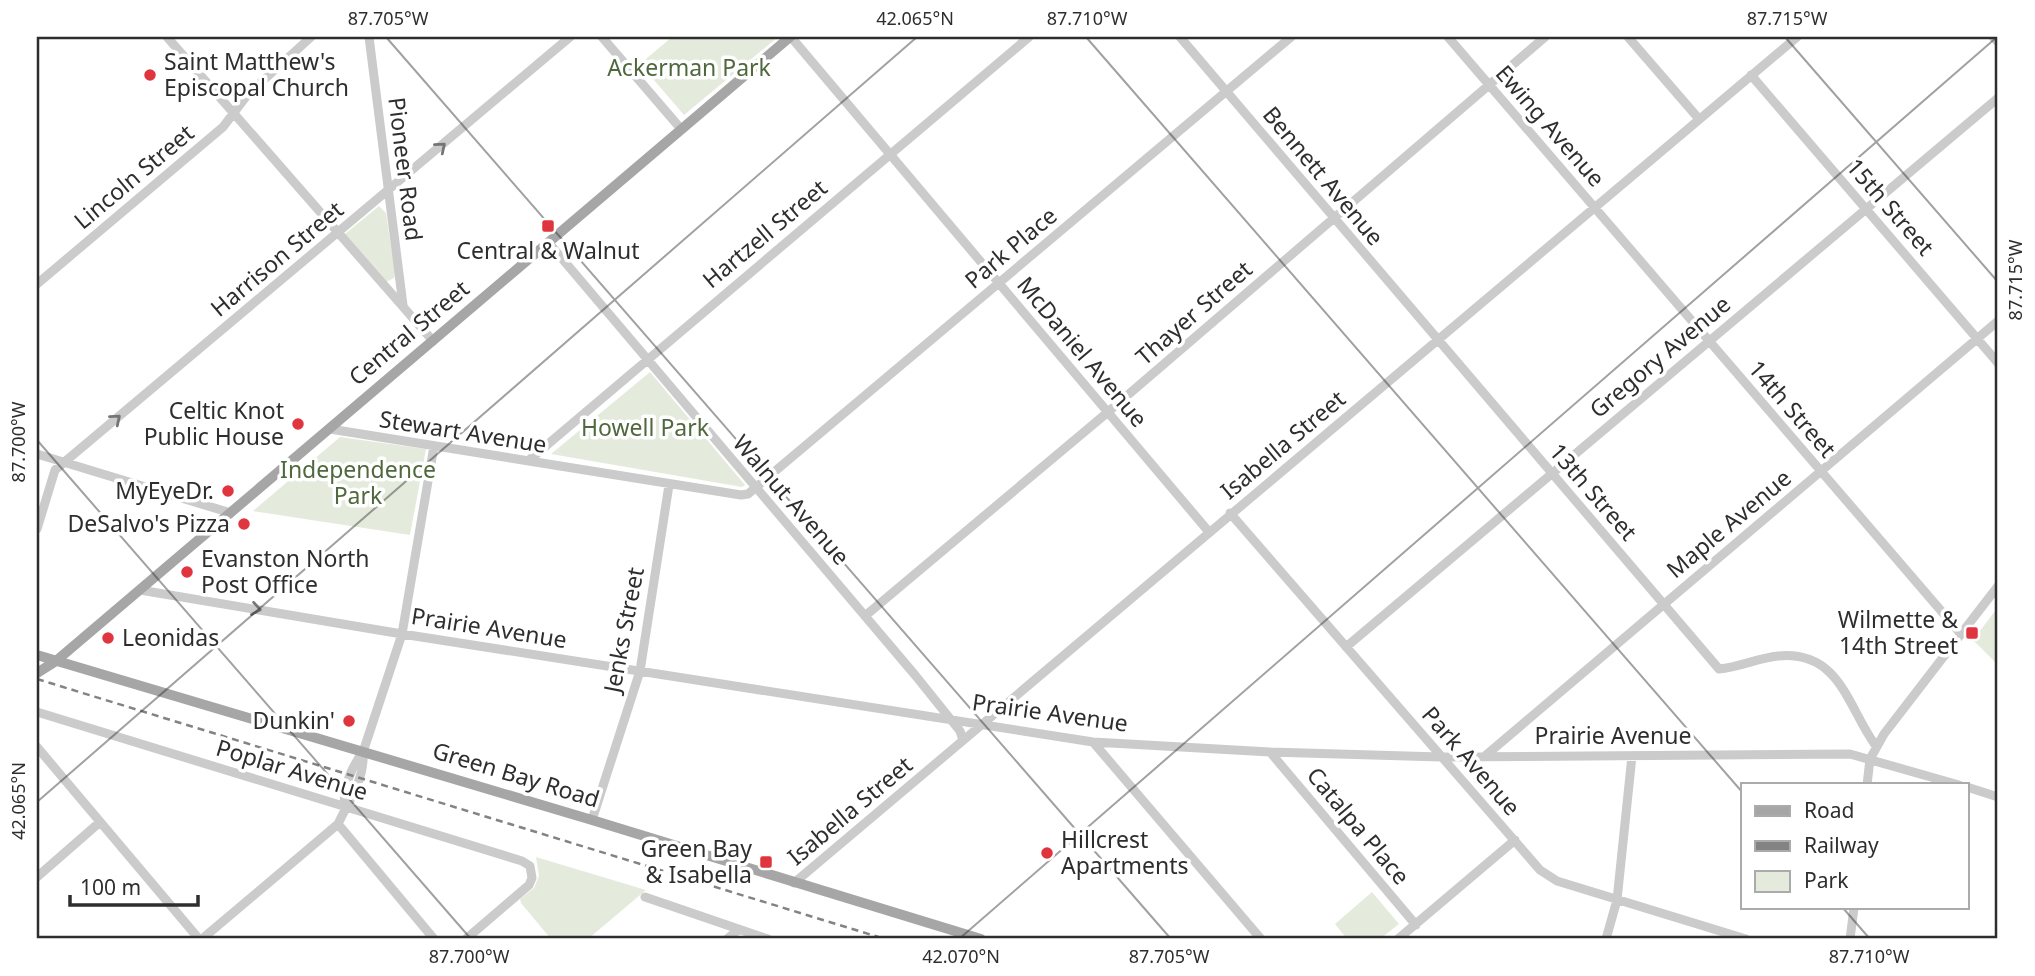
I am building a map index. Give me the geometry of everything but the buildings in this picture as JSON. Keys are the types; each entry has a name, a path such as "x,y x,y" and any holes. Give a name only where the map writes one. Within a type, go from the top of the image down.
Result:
{"main road":[{"name":"Central Street","path":"37,673 56,662 790,37"},
{"name":"Green Bay Road","path":"37,655 981,939"},
{"name":"Central Street","path":"37,682 56,662"}],"street":[{"path":"167,37 433,341"},
{"name":"Lincoln Street","path":"37,285 223,127 247,94 311,37"},
{"name":"Pioneer Road","path":"369,37 403,306"},
{"name":"Harrison Street","path":"37,529 55,470 570,37"},
{"path":"603,37 681,130"},
{"name":"McDaniel Avenue","path":"790,37 1209,532"},
{"name":"Hartzell Street","path":"528,461 1029,37"},
{"name":"Bennett Avenue","path":"1180,37 1438,340"},
{"name":"Park Place","path":"755,489 1291,37"},
{"name":"Ewing Avenue","path":"1448,37 1595,208"},
{"name":"Thayer Street","path":"865,616 1108,412 1545,37"},
{"path":"1628,37 1699,120"},
{"name":"Isabella Street","path":"794,883 1797,37"},
{"path":"1993,37 1998,43"},
{"name":"15th Street","path":"1752,75 1998,363"},
{"name":"Gregory Avenue","path":"1346,647 1998,98"},
{"name":"14th Street","path":"1595,208 1961,634"},
{"name":"Walnut Avenue","path":"548,243 865,616 950,718 963,740"},
{"name":"Maple Avenue","path":"1485,756 1998,321"},
{"name":"13th Street","path":"1438,340 1719,669 1780,656 1814,662 1841,684 1876,746"},
{"name":"Stewart Avenue","path":"330,429 669,485 741,495 755,489"},
{"path":"37,747 200,939 338,824 345,807 352,799 364,765 363,752 402,634 434,446"},
{"path":"37,454 231,513"},
{"name":"Jenks Street","path":"592,820 640,671 669,485"},
{"name":"Park Avenue","path":"1230,513 1548,876 1746,939"},
{"path":"1867,783 1870,759 1876,746 1998,586"},
{"name":"Prairie Avenue","path":"140,590 402,634 1093,742 1270,752 1441,757 1850,754 1952,783"},
{"name":"Poplar Avenue","path":"37,712 522,861 533,870 529,885 466,939"},
{"path":"1093,742 1261,939"},
{"name":"Catalpa Place","path":"1270,752 1416,925"},
{"path":"1606,939 1617,900 1632,755"},
{"path":"1968,787 1998,797"},
{"path":"37,877 100,822"},
{"path":"338,824 434,939"},
{"path":"1398,939 1514,840"},
{"path":"645,897 768,939"},
{"path":"1850,939 1854,909"},
{"path":"727,939 738,930"}],"green space":[{"name":"Ackerman Park","path":"672,37 778,37 684,115 640,64"},
{"path":"379,206 386,213 395,273 394,278 386,282 345,234"},
{"name":"Howell Park","path":"650,372 745,485 742,487 551,454"},
{"name":"Independence Park","path":"340,437 426,449 410,535 253,511"},
{"path":"1998,607 1998,665 1973,640"},
{"path":"536,857 646,890 588,939 551,939 520,899 534,888 539,876"},
{"path":"1372,892 1399,924 1380,939 1347,939 1335,924"}],"railway":[{"path":"37,679 885,939"}],"place":[{"name":"Saint Matthew's Episcopal Church","path":"150,75"},
{"name":"Central & Walnut","path":"548,226"},
{"name":"Celtic Knot Public House","path":"298,424"},
{"name":"MyEyeDr.","path":"228,491"},
{"name":"DeSalvo's Pizza","path":"244,524"},
{"name":"Evanston North Post Office","path":"187,572"},
{"name":"Wilmette & 14th Street","path":"1972,633"},
{"name":"Leonidas","path":"108,638"},
{"name":"Dunkin'","path":"349,721"},
{"name":"Hillcrest Apartments","path":"1047,853"},
{"name":"Green Bay & Isabella","path":"766,862"}]}
